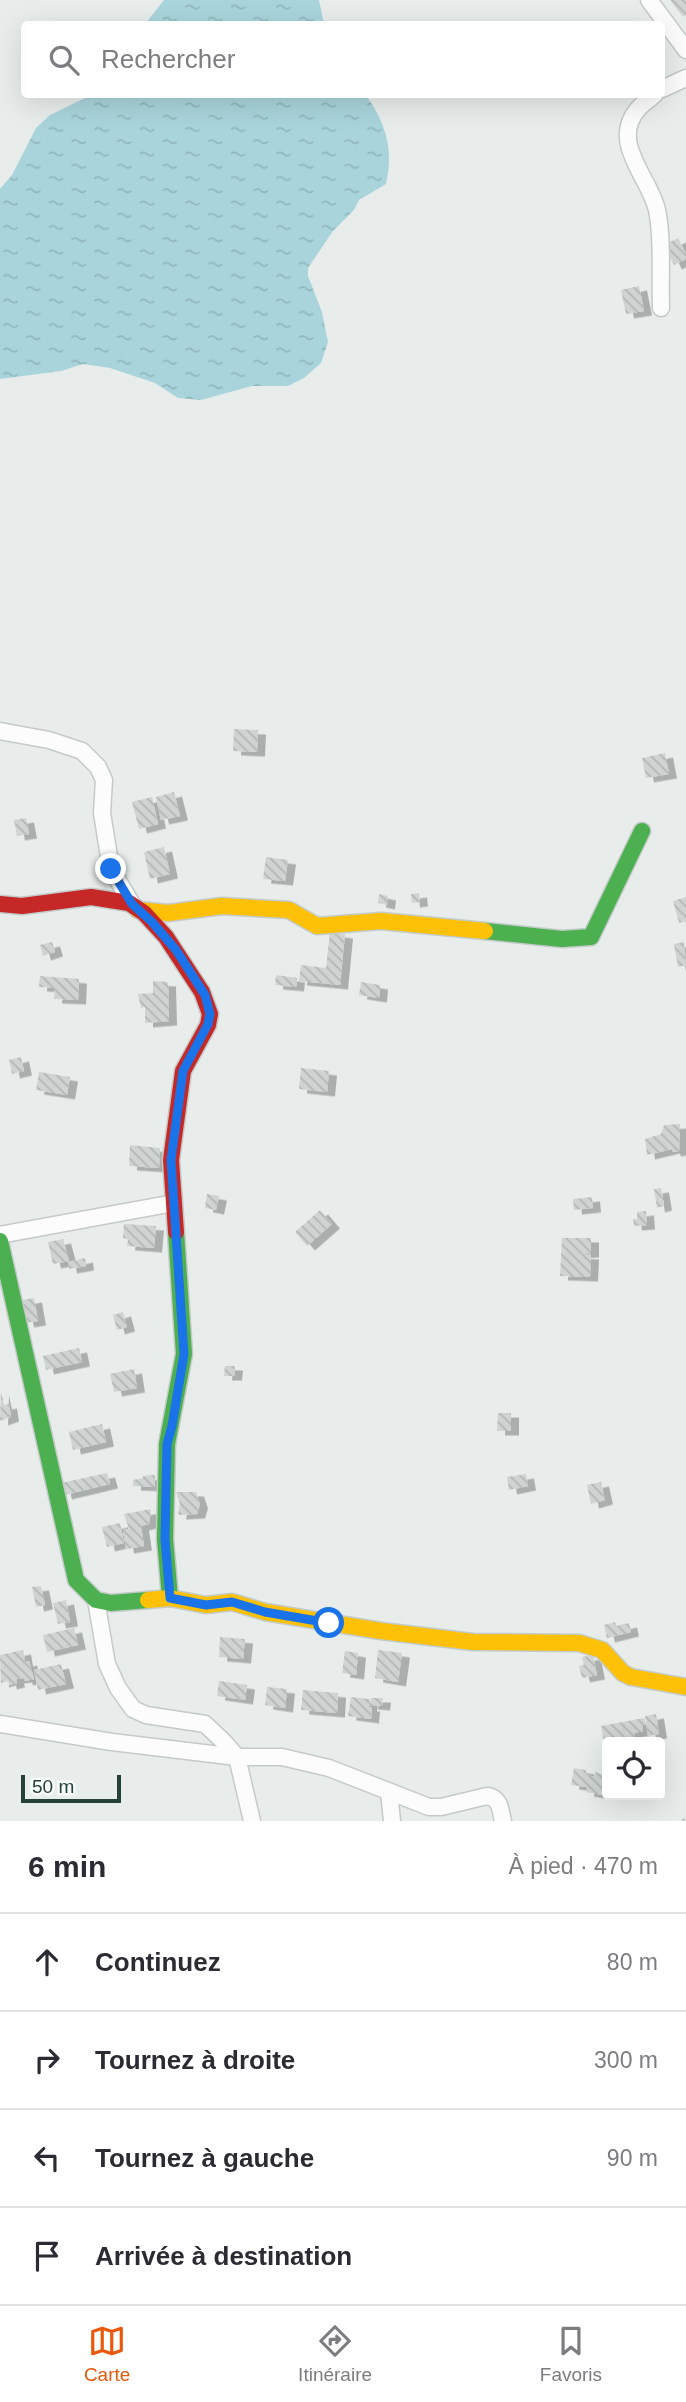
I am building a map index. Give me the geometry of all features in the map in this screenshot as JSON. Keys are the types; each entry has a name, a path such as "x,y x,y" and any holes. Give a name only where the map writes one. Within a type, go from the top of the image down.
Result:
{"street":[{"path":"649,0 665,21"},
{"path":"665,22 686,50"},
{"path":"665,88 686,78"},
{"path":"650,98 638,108 633,117 629,144 632,157 658,213 661,308"},
{"path":"0,731 49,740 82,751 98,767 104,780 103,813 111,869 135,907 176,950 205,995 210,1014 208,1024 183,1071 171,1160 184,1354 167,1444 165,1539 170,1598"},
{"path":"0,904 38,905 85,897 104,898 135,907 168,912 222,906 289,910 317,926 381,921 562,939 591,937 642,831"},
{"path":"0,1235 174,1203"},
{"path":"0,1241 76,1580 96,1600 111,1603 170,1598 206,1605 232,1602 265,1612 351,1627 473,1642 579,1643 602,1650 624,1673 631,1676 686,1687"},
{"path":"96,1600 107,1664 118,1688 134,1709 146,1715 205,1724 237,1757 253,1821"},
{"path":"0,1724 112,1742 237,1757 282,1757 329,1768 429,1807 494,1797 499,1801 503,1821"},
{"path":"389,1792 392,1821"}],"path":[{"path":"682,1821 686,1818"}],"water":[{"path":"164,0 319,0 323,21 147,21"},
{"path":"85,98 368,98 379,116 386,137 389,159 386,184 359,200 354,210 333,231 308,268 328,342 321,363 304,378 288,386 252,386 201,400 178,398 155,383 110,368 83,364 61,371 0,379 0,189 12,175 36,128 50,115"}],"building":[{"path":"670,0 686,0 686,15 683,17"},
{"path":"678,238 686,259 674,265 664,245"},
{"path":"639,286 644,311 626,314 621,290"},
{"path":"234,729 258,730 257,752 233,751"},
{"path":"665,753 669,774 646,778 642,758"},
{"path":"174,792 180,816 161,820 156,797"},
{"path":"152,797 158,824 139,829 132,802"},
{"path":"26,818 29,834 17,836 14,820"},
{"path":"164,847 170,874 150,879 144,852"},
{"path":"266,857 288,860 285,881 263,879"},
{"path":"419,893 420,902 412,903 411,894"},
{"path":"379,894 388,896 387,905 378,903"},
{"path":"686,897 686,921 679,923 673,901"},
{"path":"330,932 345,934 340,985 299,981 301,965 326,968"},
{"path":"52,942 55,952 43,956 40,945"},
{"path":"684,942 686,965 678,967 674,944"},
{"path":"276,975 297,978 296,987 275,985"},
{"path":"40,976 79,979 78,1000 54,999 55,988 39,987"},
{"path":"153,981 168,982 169,1021 145,1023 145,1007 141,1008 138,994 153,993"},
{"path":"361,982 380,985 379,998 359,995"},
{"path":"21,1057 24,1071 12,1074 9,1060"},
{"path":"301,1068 329,1071 327,1092 299,1089"},
{"path":"39,1072 70,1077 67,1095 36,1090"},
{"path":"680,1124 679,1151 673,1152 672,1149 647,1155 645,1139 661,1134 664,1125"},
{"path":"130,1145 160,1148 159,1168 129,1166"},
{"path":"661,1188 664,1206 657,1208 654,1189"},
{"path":"207,1194 219,1196 216,1210 205,1208"},
{"path":"592,1197 593,1208 574,1210 573,1199"},
{"path":"320,1210 332,1224 307,1246 295,1232"},
{"path":"646,1211 647,1225 634,1226 633,1219 637,1219 637,1212"},
{"path":"124,1224 156,1226 154,1248 127,1246 128,1239 123,1238"},
{"path":"562,1238 591,1238 591,1253 570,1254 591,1255 590,1277 560,1276"},
{"path":"63,1239 69,1261 53,1264 48,1242"},
{"path":"85,1258 86,1266 69,1269 68,1262"},
{"path":"34,1298 38,1321 26,1323 22,1300"},
{"path":"123,1312 127,1327 117,1330 113,1315"},
{"path":"79,1348 82,1362 46,1370 43,1356"},
{"path":"225,1366 235,1366 234,1376 224,1376"},
{"path":"134,1369 137,1388 114,1392 110,1374"},
{"path":"1,1391 4,1405 9,1404 11,1417 0,1421"},
{"path":"498,1413 511,1413 511,1431 497,1431"},
{"path":"102,1424 106,1442 73,1450 69,1432"},
{"path":"107,1473 110,1484 64,1495 61,1483"},
{"path":"526,1474 528,1486 509,1490 507,1477"},
{"path":"155,1475 155,1487 133,1486 133,1480"},
{"path":"601,1482 605,1500 591,1504 587,1485"},
{"path":"176,1492 196,1492 200,1504 197,1514 178,1515 180,1504"},
{"path":"151,1509 149,1524 141,1526 144,1546 126,1549 123,1530 129,1529 124,1514"},
{"path":"120,1523 124,1543 107,1547 102,1527"},
{"path":"41,1586 45,1605 36,1607 32,1587"},
{"path":"66,1600 70,1622 58,1624 53,1603"},
{"path":"615,1622 616,1626 629,1623 631,1632 607,1638 604,1625"},
{"path":"74,1628 78,1645 47,1652 43,1635"},
{"path":"220,1637 245,1639 243,1659 219,1657"},
{"path":"23,1650 25,1662 29,1661 34,1679 16,1679 17,1683 9,1685 8,1681 1,1683 0,1655"},
{"path":"378,1650 402,1653 398,1682 375,1678"},
{"path":"345,1651 358,1653 356,1675 342,1673"},
{"path":"593,1655 597,1675 582,1678 579,1666 584,1665 582,1657"},
{"path":"61,1664 66,1684 38,1690 34,1670"},
{"path":"219,1681 247,1685 245,1700 217,1696"},
{"path":"267,1687 287,1689 285,1708 265,1705"},
{"path":"303,1690 338,1693 337,1713 301,1710"},
{"path":"351,1697 370,1699 371,1719 348,1716"},
{"path":"371,1698 383,1698 382,1706 370,1705"},
{"path":"656,1714 659,1734 648,1736 645,1716"},
{"path":"644,1718 646,1724 642,1725 643,1731 634,1733 635,1737 603,1737 601,1726"},
{"path":"574,1768 586,1770 586,1774 594,1777 595,1772 602,1774 602,1795 586,1792 587,1787 571,1785"}],"traffic: fast":[{"path":"485,931 562,939 591,937 642,831"},
{"path":"170,1598 165,1539 167,1444 184,1354 176,1232"},
{"path":"0,1241 76,1580 96,1600 111,1603 148,1600"}],"traffic: slow":[{"path":"138,910 168,913 222,906 289,910 317,926 381,921 485,931"},
{"path":"148,1600 170,1598 206,1605 232,1602 265,1612 381,1631 473,1642 579,1643 602,1650 623,1673 631,1677 686,1687"}],"traffic: jam":[{"path":"0,904 22,906 91,897 129,903 144,913 166,937 202,992 210,1014 208,1025 183,1071 171,1160 176,1232"}],"route":[{"path":"111,869 132,904 176,950 205,995 210,1014 208,1024 183,1071 171,1160 184,1354 167,1444 165,1539 170,1598 206,1605 232,1602 265,1612 329,1623"}]}
